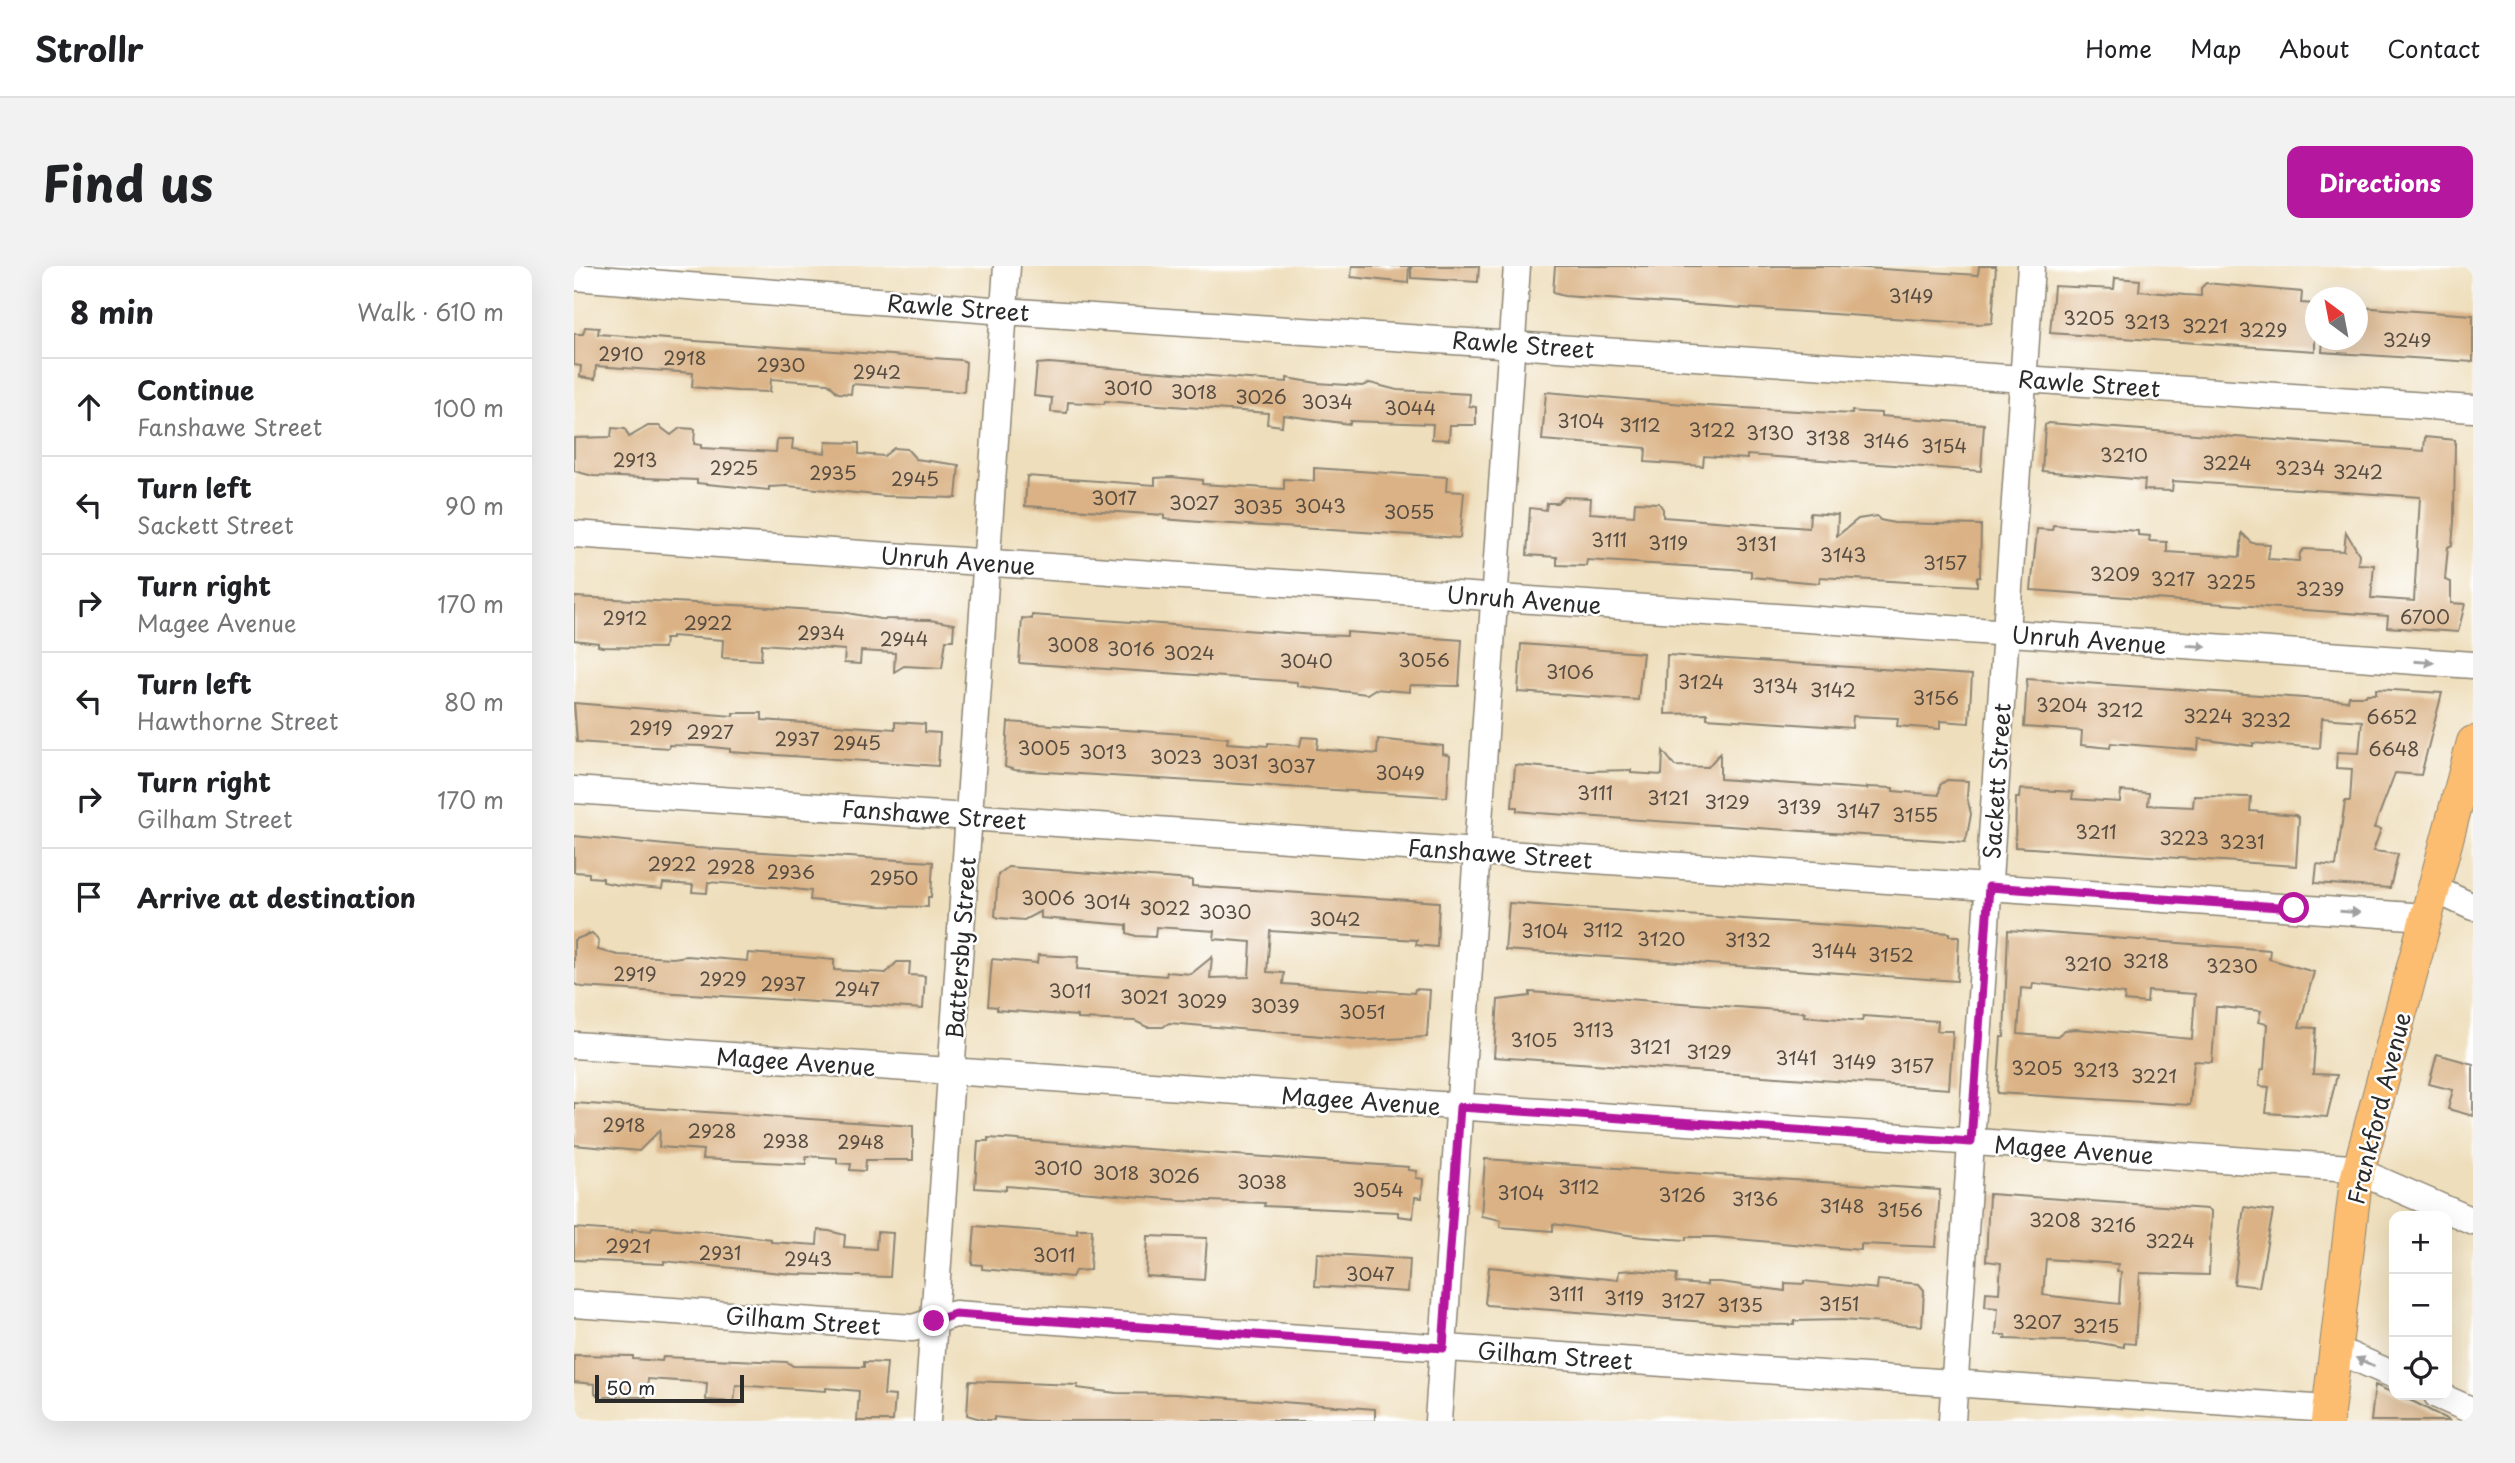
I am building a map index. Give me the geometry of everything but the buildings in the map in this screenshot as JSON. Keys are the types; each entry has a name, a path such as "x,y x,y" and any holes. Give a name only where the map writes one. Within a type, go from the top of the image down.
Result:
{"main road":[{"name":"Frankford Avenue","path":"2327,1415 2358,1170 2473,742"},
{"name":"Frankford Avenue","path":"2457,801 2473,772"}],"street":[{"name":"Battersby Street","path":"927,1421 1007,266"},
{"path":"1438,1421 1517,266"},
{"name":"Sackett Street","path":"1952,1421 2031,266"},
{"name":"Rawle Street","path":"574,277 1004,311 2473,409"},
{"name":"Unruh Avenue","path":"574,534 2473,665"},
{"name":"Fanshawe Street","path":"574,790 1989,887 2430,903"},
{"path":"2430,903 2473,907"},
{"name":"Magee Avenue","path":"574,1045 2358,1170 2473,1221"},
{"name":"Gilham Street","path":"574,1304 913,1328 955,1314 1955,1383 2327,1415"},
{"path":"2335,1349 2389,1373"},
{"path":"2448,1400 2473,1411"}],"route":[{"path":"934,1321 955,1314 1443,1348 1460,1107 1971,1142 1989,887 2294,908"}]}
